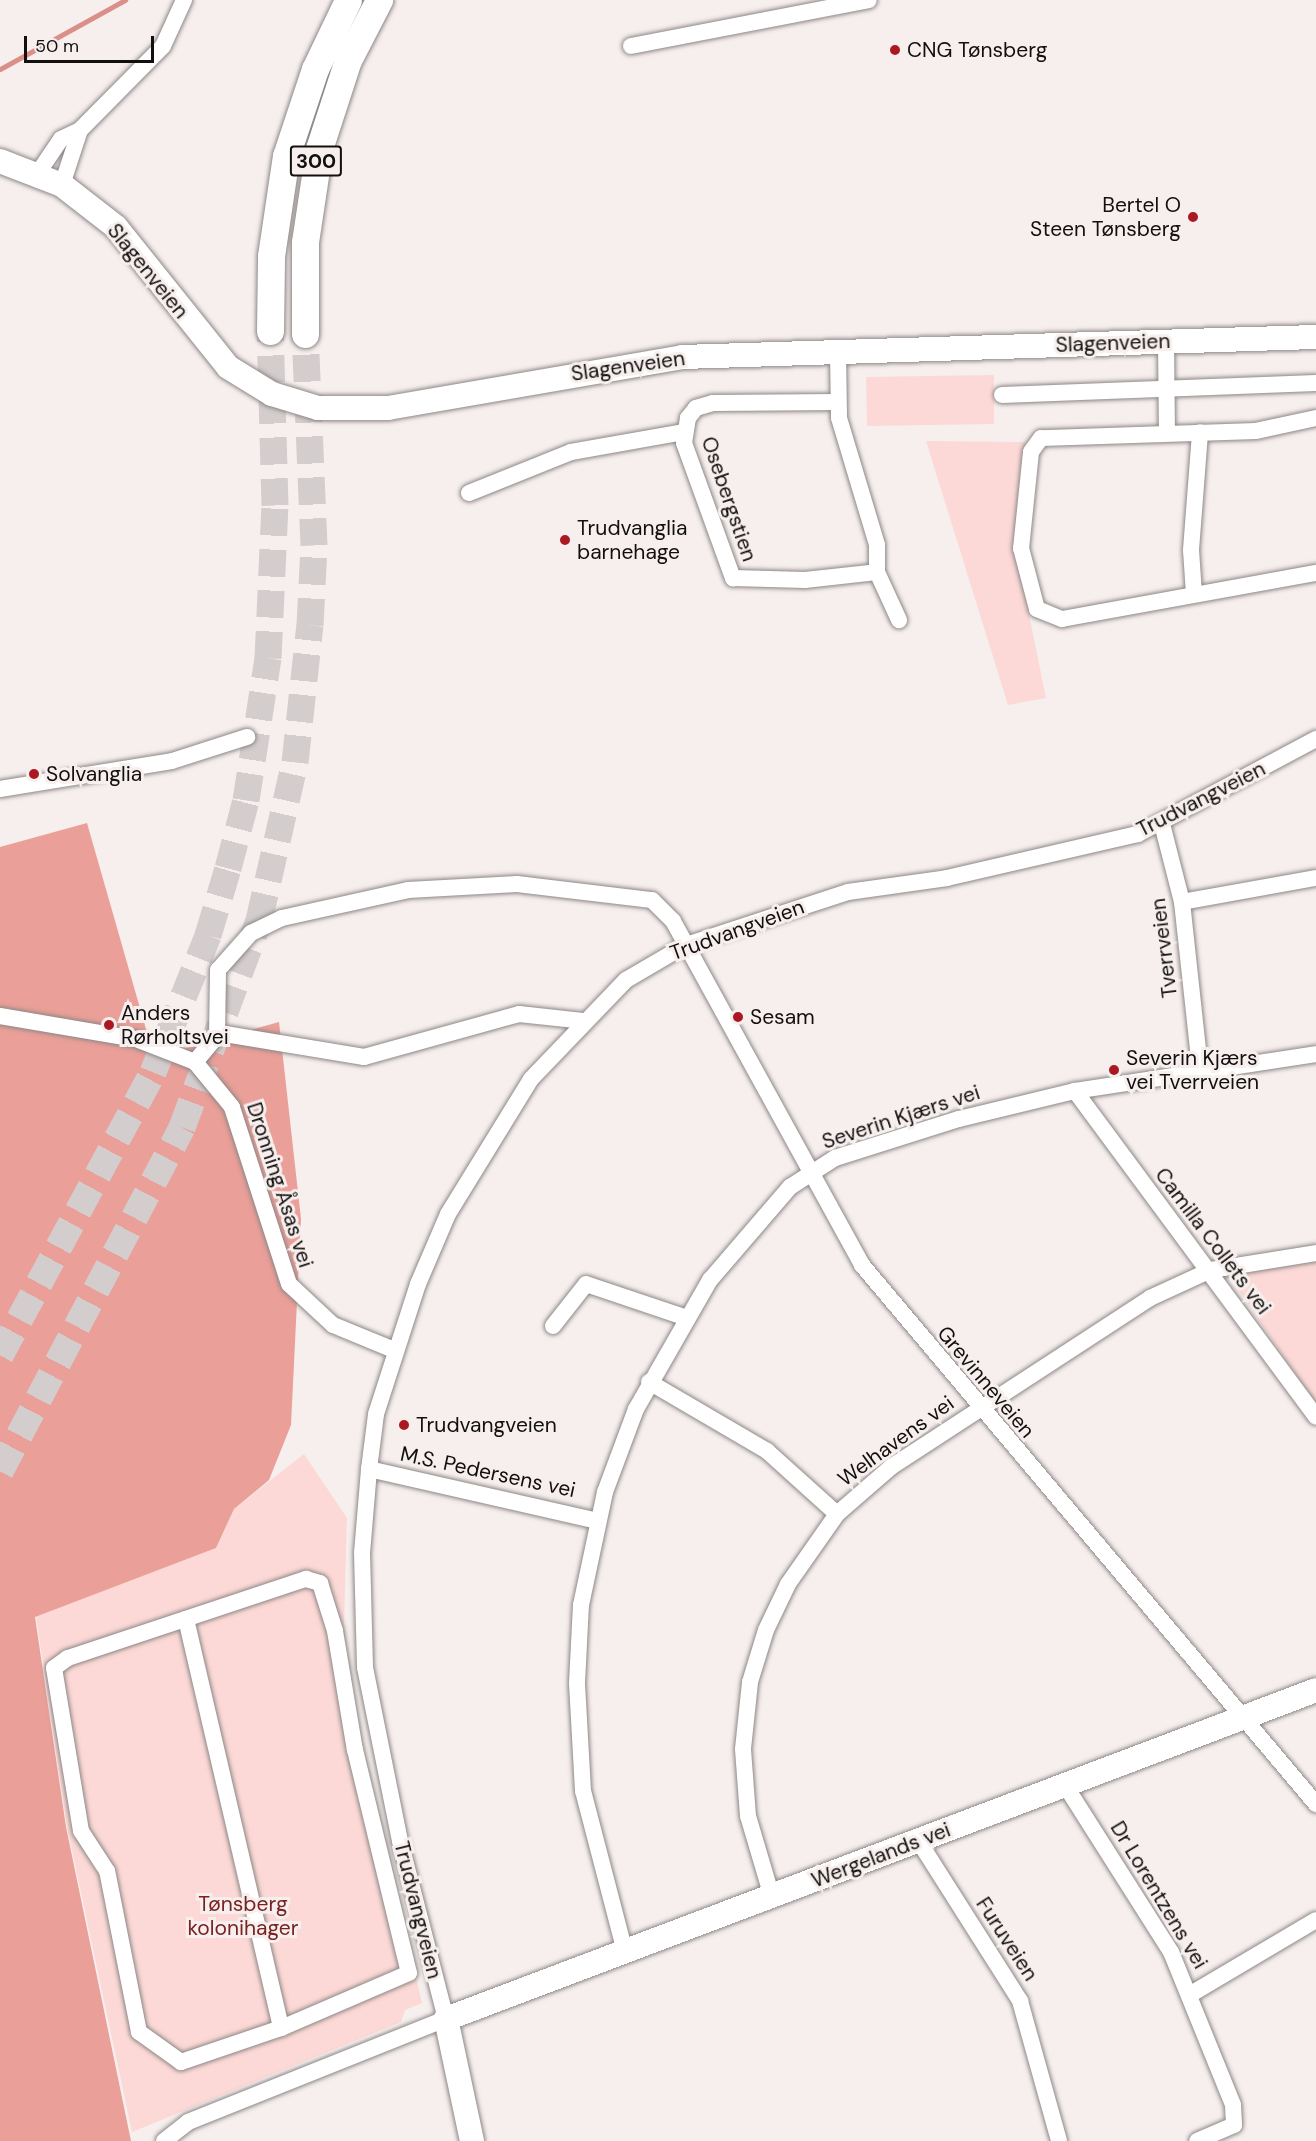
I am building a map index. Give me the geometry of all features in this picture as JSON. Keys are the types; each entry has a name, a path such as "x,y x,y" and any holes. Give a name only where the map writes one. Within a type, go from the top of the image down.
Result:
{"main road":[{"name":"300","path":"270,331 271,256 286,156 315,69 348,0"},
{"name":"300","path":"305,334 305,242 319,149 348,60 379,0"},
{"name":"Slagenveien","path":"0,161 38,173 62,185 116,227 228,367 272,394 304,405 388,408 650,361 837,352 1316,337"},
{"name":"Wergelands vei","path":"446,2019 1316,1690"},
{"name":"Trudvangveien","path":"446,2019 472,2141"}],"street":[{"path":"38,173 61,139 80,130 163,46 184,0"},
{"path":"631,45 868,0"},
{"path":"62,185 80,130"},
{"path":"1166,341 1167,432"},
{"path":"837,352 838,402 849,458 877,545 877,572 899,620"},
{"path":"1002,395 1316,383"},
{"name":"Osebergstien","path":"838,402 713,403 696,408 683,432 733,578 805,580 877,572"},
{"path":"1316,418 1256,431 1167,432 1041,438 1031,452 1021,548 1037,609 1062,619 1316,573"},
{"name":"Osebergstien","path":"469,494 571,452 683,432"},
{"path":"1194,594 1191,550 1200,432"},
{"path":"0,789 172,761 247,738"},
{"name":"Trudvangveien","path":"446,2019 400,1841 365,1667 362,1553 369,1469 394,1350 448,1214 487,1144 531,1079 583,1021 626,980 686,945 832,896 958,876 1162,824 1316,739"},
{"name":"Tverrveien","path":"1162,824 1182,902 1200,1069"},
{"path":"1182,902 1316,878"},
{"path":"195,1062 217,1036 214,992 218,970 231,951 251,933 304,911 408,890 517,884 652,900 686,945"},
{"name":"Grevinneveien","path":"686,945 807,1173 862,1265 979,1409 1316,1804"},
{"path":"195,1062 219,1034 364,1056 519,1014 583,1021"},
{"path":"0,1016 136,1039 195,1062"},
{"name":"Severin Kjærs vei","path":"625,1952 593,1846 579,1746 580,1605 597,1521 649,1382 684,1317 755,1223 807,1173 835,1158 959,1119 1076,1091 1200,1069 1316,1054"},
{"name":"Dronning Åsas vei","path":"195,1062 232,1107 289,1284 333,1325 394,1350"},
{"name":"Camilla Collets vei","path":"1076,1091 1192,1254 1211,1270 1316,1417"},
{"name":"Welhavens vei","path":"772,1897 748,1816 743,1749 750,1682 766,1630 788,1584 837,1514 891,1467 1150,1298 1211,1270 1316,1253"},
{"path":"552,1326 585,1284 684,1317"},
{"path":"649,1382 767,1450 837,1514"},
{"name":"M.S. Pedersens vei","path":"369,1469 597,1521"},
{"path":"312,1579 320,1583 335,1631 355,1750 409,1973 281,2028 192,2062 170,2057 144,2039 134,2016 107,1871 81,1832 54,1668 68,1658 186,1619 312,1579"},
{"path":"186,1619 281,2028"},
{"name":"Dr Lorentzens vei","path":"1065,1785 1147,1909 1191,1994 1236,2115 1227,2131 1197,2141"},
{"name":"Furuveien","path":"918,1840 1020,2001 1059,2141"},
{"path":"1191,1994 1316,1920"},
{"path":"164,2141 188,2122 446,2019"}],"green space":[{"path":"994,375 994,424 867,426 866,377"},
{"path":"926,441 1025,442 1017,556 1046,698 1008,705"},
{"path":"1316,1260 1316,1404 1233,1282 1238,1272"},
{"name":"Tønsberg kolonihager","path":"304,1454 347,1518 344,1624 352,1702 422,2003 405,2010 401,2022 132,2132 67,1827 36,1616 216,1548 234,1509"}],"shaded area":[{"path":"87,823 154,1057 279,1022 301,1219 291,1425 269,1480 234,1509 216,1548 35,1617 66,1827 131,2141 0,2141 0,847"}],"waterway":[{"path":"0,69 125,0"}],"tunnel":[{"path":"0,1355 153,1072 208,935 246,800 268,658 275,505 270,331"},
{"path":"0,1471 182,1127 259,920 295,762 310,625 314,545 305,334"}],"place":[{"name":"CNG Tønsberg","path":"895,50"},
{"name":"Bertel O Steen Tønsberg","path":"1193,217"},
{"name":"Trudvanglia barnehage","path":"565,540"},
{"name":"Solvanglia","path":"34,774"},
{"name":"Sesam","path":"738,1017"},
{"name":"Anders Rørholtsvei","path":"109,1025"},
{"name":"Severin Kjærs vei Tverrveien","path":"1114,1070"},
{"name":"Trudvangveien","path":"404,1425"}]}
